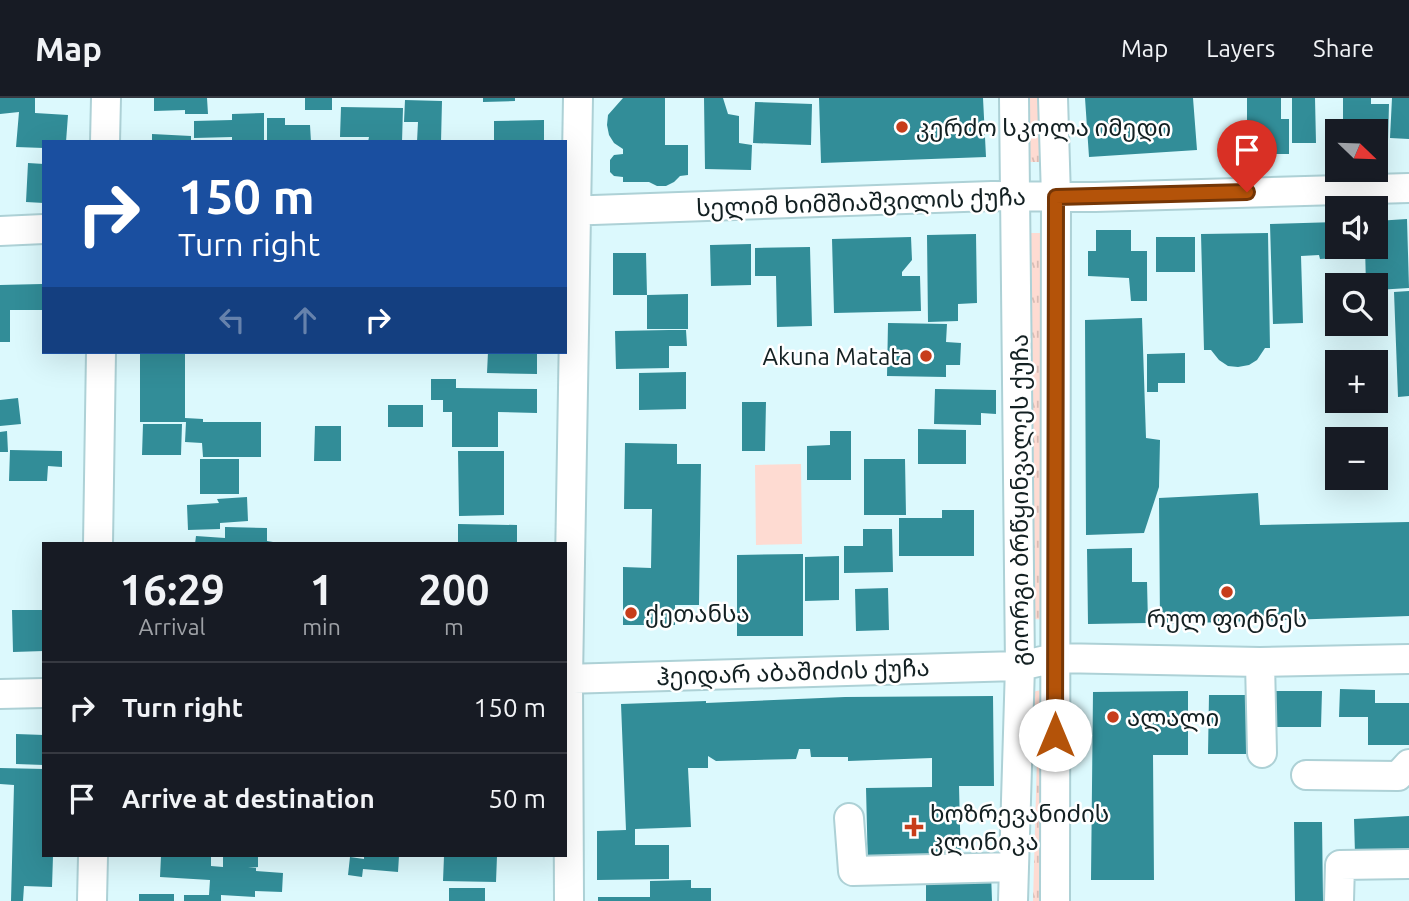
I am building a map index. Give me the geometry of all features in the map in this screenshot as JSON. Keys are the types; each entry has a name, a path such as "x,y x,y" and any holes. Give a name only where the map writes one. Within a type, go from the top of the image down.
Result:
{"street":[{"path":"105,140 106,98"},
{"path":"567,585 571,211 578,98"},
{"name":"გიორგი ბრწყინვალეს ქუჩა","path":"1013,901 1020,666 1014,98"},
{"name":"გიორგი ბრწყინვალეს ქუჩა","path":"1053,98 1056,197 1055,901"},
{"name":"სელიმ ხიმშიაშვილის ქუჩა","path":"571,211 984,196 1056,197 1409,188"},
{"path":"0,231 42,229"},
{"path":"99,542 102,354"},
{"path":"1055,658 1260,662 1409,659"},
{"name":"ჰეიდარ აბაშიძის ქუჩა","path":"567,679 1020,666 1055,658"},
{"path":"1260,662 1262,753"},
{"path":"0,694 42,693"},
{"path":"1306,775 1398,776 1409,764"},
{"path":"567,802 569,901"},
{"path":"849,817 853,871 1014,867"},
{"path":"92,901 93,857"},
{"path":"1339,901 1340,865 1409,864"}],"green space":[{"path":"1022,98 1048,98 1044,162 1029,162 1023,156"},
{"path":"1030,233 1044,233 1046,620 1034,619 1029,613 1026,241"},
{"path":"801,464 802,544 756,545 755,465"},
{"path":"1041,690 1050,696 1048,901 1033,901 1038,721 1031,713 1032,692"}],"building":[{"path":"0,98 35,98 35,113 68,115 66,140 42,140 42,148 16,147 19,112 0,114"},
{"path":"154,98 207,98 208,114 185,114 185,110 154,111"},
{"path":"305,98 332,98 332,110 305,110"},
{"path":"483,98 515,98 515,101 483,102"},
{"path":"623,98 665,98 665,145 688,145 688,175 680,176 666,186 657,186 649,182 623,182 623,177 614,176 610,172 610,160 614,155 623,154 623,149 614,143 609,135 608,115"},
{"path":"704,98 723,98 728,114 739,116 739,143 752,145 751,170 705,169"},
{"name":"კერძო სკოლა იმედი","path":"819,98 983,98 986,157 821,163"},
{"path":"1085,98 1193,98 1197,150 1089,157"},
{"path":"1247,98 1281,98 1281,119 1289,119 1289,154 1247,154"},
{"path":"1292,98 1315,98 1316,143 1292,143"},
{"path":"1343,98 1371,98 1371,104 1389,104 1388,141 1388,119 1343,119"},
{"path":"1392,98 1409,98 1409,139 1390,138"},
{"path":"405,100 442,101 441,140 417,140 418,122 404,122"},
{"path":"755,102 812,104 811,145 753,143"},
{"path":"341,107 403,108 402,140 340,137"},
{"path":"264,113 264,140 194,138 194,121 232,120 232,114"},
{"path":"267,118 285,118 285,125 310,125 311,140 267,140"},
{"path":"544,120 544,140 494,140 494,121"},
{"path":"152,134 191,136 191,140 152,140"},
{"path":"28,163 42,164 42,203 26,202"},
{"path":"1407,219 1409,288 1388,289 1388,273 1366,273 1365,259 1388,259 1388,220"},
{"path":"1325,222 1325,259 1320,259 1319,255 1301,256 1303,323 1273,324 1270,224"},
{"path":"1096,230 1131,230 1131,251 1147,251 1147,301 1131,301 1129,278 1088,276 1088,251 1096,251"},
{"path":"1268,233 1270,348 1265,348 1257,360 1249,365 1228,366 1211,350 1204,350 1201,234"},
{"path":"976,234 977,303 958,304 958,321 928,322 927,235"},
{"path":"911,237 912,260 902,272 902,276 920,276 921,311 834,313 832,239"},
{"path":"1156,237 1195,237 1195,272 1156,272"},
{"path":"751,244 751,285 711,286 710,245"},
{"path":"810,247 812,326 777,327 776,276 755,276 755,248"},
{"path":"613,253 646,253 647,295 613,295"},
{"path":"42,284 42,310 10,310 10,342 0,342 0,285"},
{"path":"1409,291 1409,396 1398,397 1394,292"},
{"path":"688,294 688,329 647,329 647,295"},
{"path":"1142,318 1146,438 1160,440 1159,487 1144,533 1086,535 1085,320"},
{"path":"888,323 947,324 946,342 961,343 960,365 946,365 946,377 887,376"},
{"path":"686,330 687,346 669,346 669,368 616,369 615,331"},
{"path":"1185,353 1185,383 1158,383 1158,392 1147,392 1147,354"},
{"path":"140,354 185,354 185,418 203,419 203,422 261,422 261,457 203,457 202,443 185,442 186,422 140,422"},
{"path":"488,354 537,354 537,374 487,373"},
{"path":"686,372 686,409 639,410 639,373"},
{"path":"431,379 456,379 456,388 537,389 537,413 498,412 498,447 452,447 452,412 443,412 443,400 431,400"},
{"path":"935,389 996,390 996,414 981,413 981,425 934,424"},
{"path":"18,398 21,424 0,426 0,400"},
{"path":"742,402 766,402 765,451 742,451"},
{"path":"388,405 423,405 423,427 388,427"},
{"path":"143,424 182,424 181,455 142,455"},
{"path":"315,426 341,426 341,461 314,461"},
{"path":"918,429 966,430 966,464 918,464"},
{"path":"7,431 8,452 0,452 0,432"},
{"path":"830,431 851,431 851,480 807,480 807,446 830,445"},
{"path":"625,443 677,444 677,464 701,464 699,605 675,605 675,625 623,625 623,567 651,568 652,509 624,509"},
{"path":"10,450 62,451 62,467 48,466 47,481 9,481"},
{"path":"458,451 504,451 504,515 459,516"},
{"path":"200,459 239,459 239,494 200,494"},
{"path":"864,459 905,459 906,515 864,515"},
{"path":"1258,493 1260,525 1409,522 1409,616 1160,624 1159,498"},
{"path":"247,497 248,521 220,523 220,529 188,530 187,505 219,503 217,499"},
{"path":"942,510 974,510 974,556 899,556 899,518 942,518"},
{"path":"458,524 517,525 517,542 458,542"},
{"path":"225,527 267,528 267,541 273,542 195,542 196,536 225,538"},
{"path":"863,529 892,529 893,572 844,573 844,546 863,546"},
{"path":"1132,548 1132,582 1147,582 1148,623 1088,624 1087,549"},
{"path":"803,554 803,636 737,636 737,555"},
{"path":"839,556 839,600 805,601 805,557"},
{"path":"888,588 889,630 856,631 855,589"},
{"path":"12,610 42,610 42,651 13,652"},
{"path":"1340,689 1375,690 1375,703 1409,703 1409,745 1368,745 1368,717 1339,717"},
{"path":"1188,691 1188,755 1153,755 1154,880 1091,880 1093,692"},
{"path":"1272,691 1322,691 1321,727 1272,727"},
{"path":"1209,695 1250,695 1249,754 1208,754"},
{"path":"993,696 994,786 959,786 961,867 868,869 866,788 932,787 932,758 848,761 848,757 811,757 810,749 799,749 796,759 716,761 708,756 708,768 688,768 691,827 635,829 635,845 669,845 669,879 597,880 597,831 626,830 621,704 845,697"},
{"path":"16,734 42,735 42,765 16,764"},
{"path":"0,768 42,769 42,857 53,857 52,887 24,886 23,901 11,901 14,785 0,784"},
{"path":"1409,816 1409,852 1355,854 1354,819"},
{"path":"1294,822 1322,822 1323,901 1295,901"},
{"path":"161,857 211,857 211,866 223,867 223,857 258,857 258,867 248,868 283,873 282,892 255,891 255,897 221,895 221,901 184,901 184,895 209,895 210,880 160,877"},
{"path":"350,857 399,857 398,872 363,869 362,877 348,875"},
{"path":"444,857 497,857 496,882 443,881"},
{"path":"926,872 991,872 992,901 926,901"},
{"path":"691,880 691,888 711,888 711,901 598,901 598,897 650,897 650,881"},
{"path":"449,888 485,888 485,901 449,901"},
{"path":"139,894 174,894 174,901 139,901"}],"place":[{"name":"კერძო სკოლა იმედი","path":"902,127"},
{"name":"Akuna Matata","path":"926,356"},
{"name":"რულ ფიტნეს","path":"1227,592"},
{"name":"ქეთანსა","path":"631,613"},
{"name":"ალალი","path":"1113,717"},
{"name":"ხოზრევანიძის კლინიკა","path":"914,827"}],"route":[{"path":"1055,735 1056,197 1247,192"}]}
